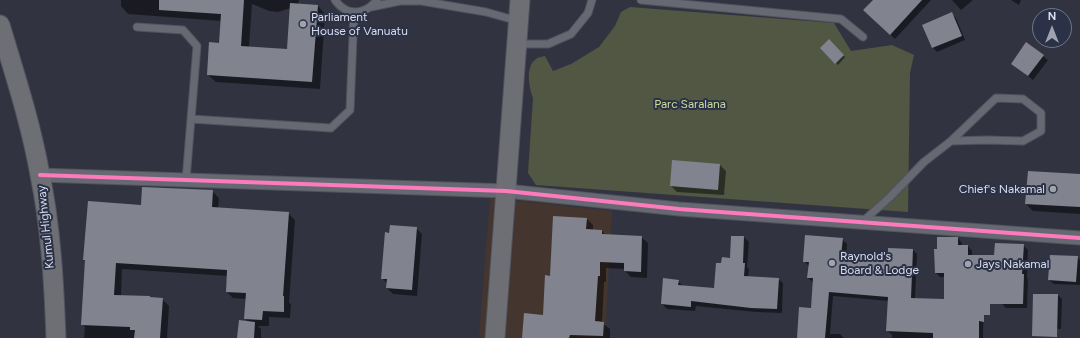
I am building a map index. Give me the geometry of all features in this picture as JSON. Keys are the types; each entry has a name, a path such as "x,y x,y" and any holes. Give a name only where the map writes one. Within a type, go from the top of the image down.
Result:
{"street":[{"path":"495,338 520,0"},
{"name":"Kumul Highway","path":"0,25 28,122 40,175 48,221 56,338"},
{"path":"40,175 506,191 679,209 1080,238"}],"lane":[{"path":"335,0 338,4 349,11 354,12 400,1 448,2 519,21"},
{"path":"371,7 377,0"},
{"path":"517,44 548,44 571,34 588,13 592,0"},
{"path":"641,0 841,20 863,37"},
{"path":"191,119 331,128 350,110 354,12"},
{"path":"137,27 183,30 197,46 186,180"},
{"path":"862,222 889,198 924,162 951,141 996,98 1023,99 1041,112 1041,132 1023,140 951,141"}],"shaded area":[{"path":"490,198 612,211 605,338 479,338"}],"green space":[{"name":"Parc Saralana","path":"630,7 834,23 851,51 892,45 914,55 910,73 908,212 536,185 528,173 533,98 530,89 530,67 538,58 545,56 553,71 571,64 599,47 615,26 621,12"}],"building":[{"name":"Parliament House of Vanuatu","path":"159,0 244,0 241,46 287,49 290,3 318,5 312,82 207,75 209,42 219,43 221,14 159,10"},
{"path":"873,0 922,0 890,35 863,10"},
{"path":"952,12 962,36 932,48 922,25"},
{"path":"829,39 844,55 835,64 820,48"},
{"path":"1026,42 1032,48 1044,55 1028,76 1011,64"},
{"path":"672,160 720,164 718,190 670,186"},
{"name":"Chief's Nakamal","path":"1028,171 1080,174 1080,207 1025,204"},
{"path":"142,187 213,190 212,207 289,212 283,296 284,312 263,311 262,320 244,319 246,293 226,292 227,270 116,263 114,295 150,296 163,298 160,338 134,338 135,330 130,330 130,327 81,325 85,260 83,260 88,201 141,205"},
{"path":"553,216 587,218 586,229 602,230 602,234 642,236 641,272 624,271 624,263 600,262 595,321 604,322 603,336 570,335 569,338 522,338 524,313 543,315 545,275 550,276"},
{"path":"390,225 417,227 412,290 386,288 387,279 381,279 385,232 389,233"},
{"path":"805,235 843,238 841,256 888,260 888,248 913,249 911,298 944,299 944,273 935,273 934,249 937,249 937,237 958,237 958,245 968,245 968,255 994,255 995,243 1024,244 1022,274 1024,274 1023,304 990,304 990,315 984,315 984,322 979,321 979,338 933,338 933,333 886,331 888,297 829,292 825,338 797,338 799,307 811,308 813,278 807,278 809,262 803,262"},
{"path":"731,236 744,236 744,276 779,278 777,309 751,308 691,301 691,307 661,304 663,278 679,280 678,285 714,288 716,263 721,263 722,257 730,258"},
{"path":"1050,255 1078,256 1076,282 1048,280"},
{"path":"1033,294 1058,294 1057,337 1032,336"},
{"path":"239,320 255,322 254,338 237,338"}],"cycle path":[{"path":"40,175 506,191 679,209 1080,238"}],"place":[{"name":"Parliament House of Vanuatu","path":"303,24"},
{"name":"Chief's Nakamal","path":"1053,189"},
{"name":"Raynold's Board & Lodge","path":"832,263"},
{"name":"Jays Nakamal","path":"968,264"}]}
